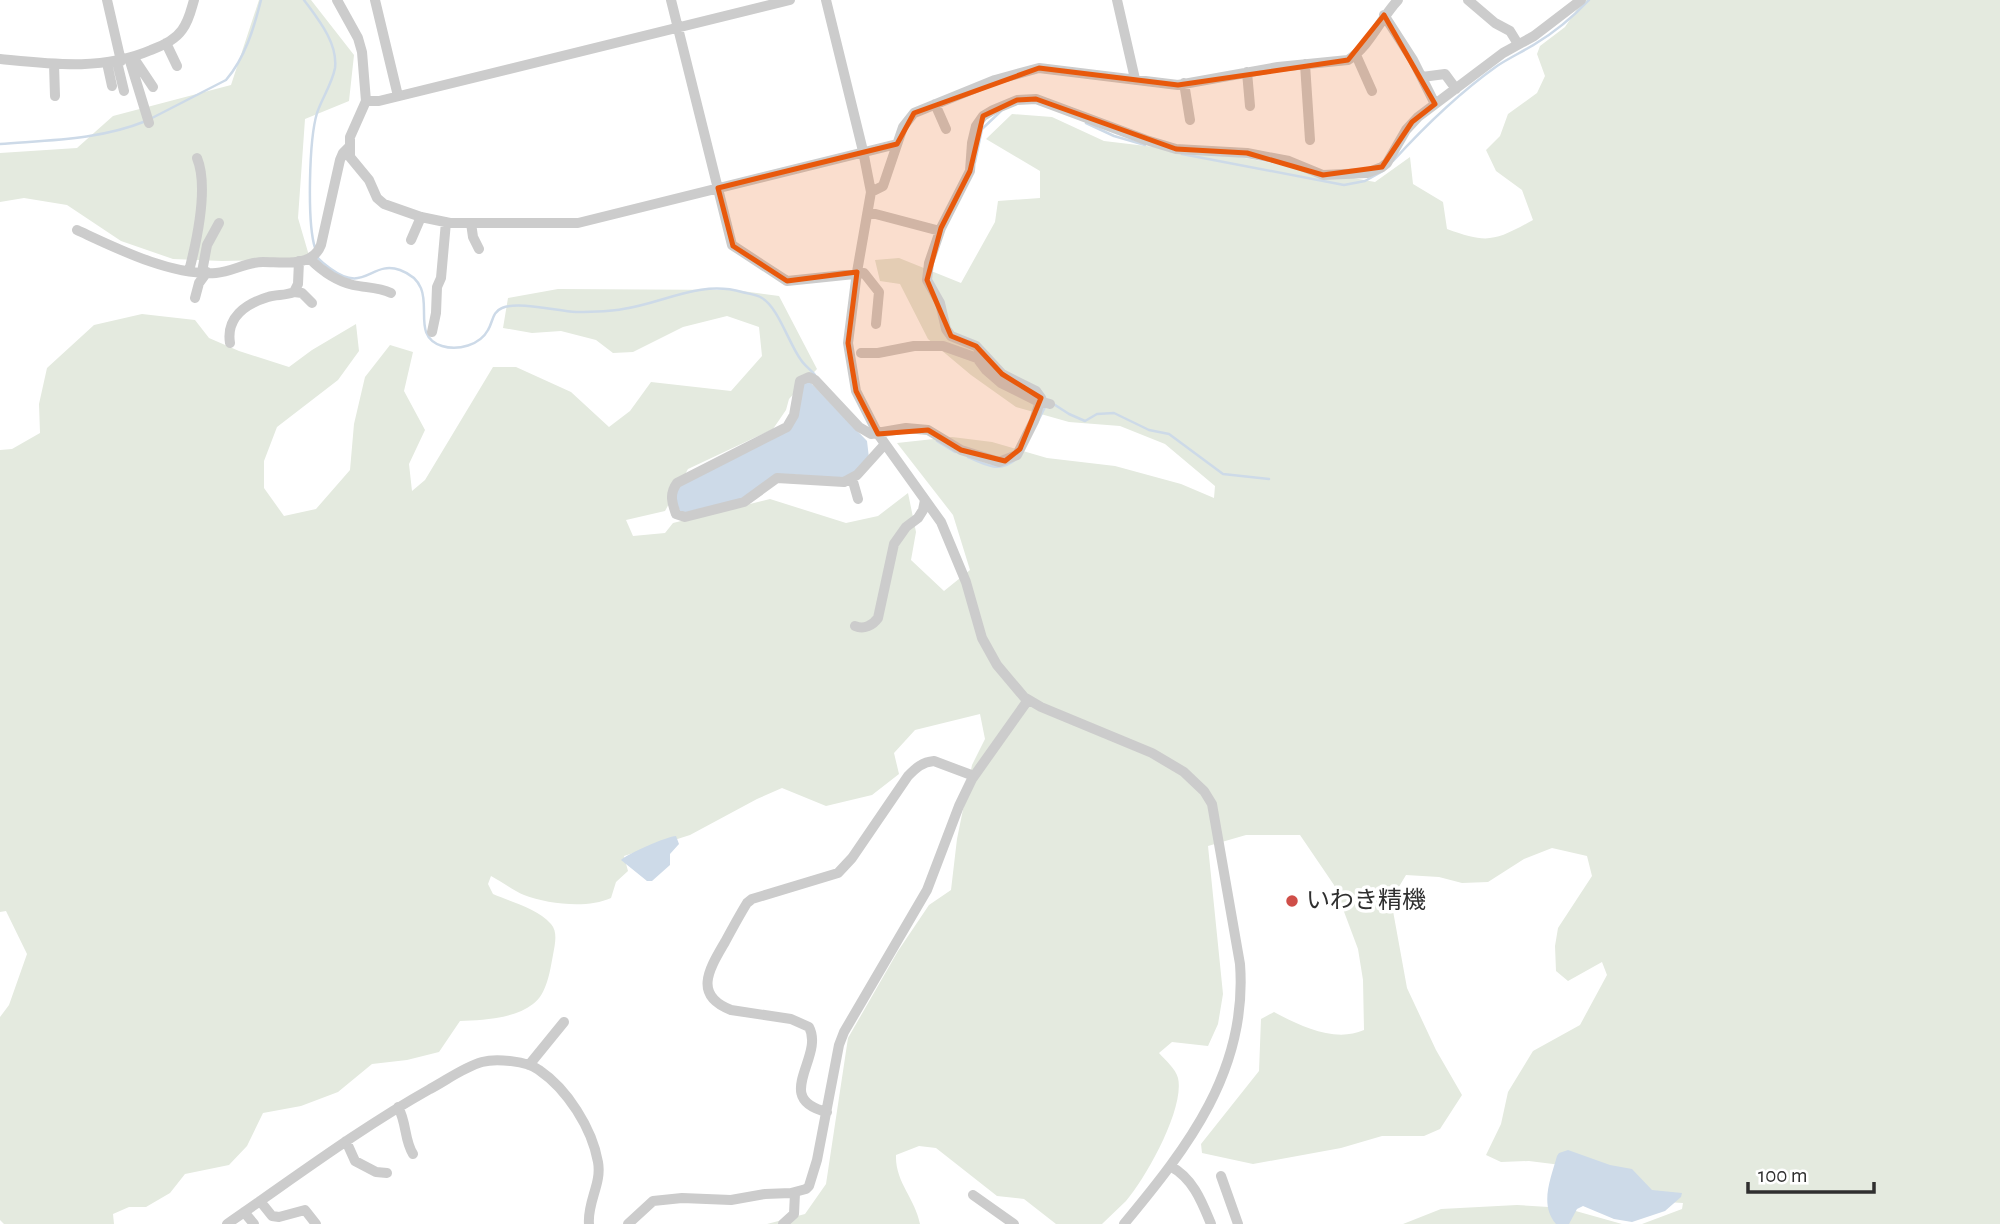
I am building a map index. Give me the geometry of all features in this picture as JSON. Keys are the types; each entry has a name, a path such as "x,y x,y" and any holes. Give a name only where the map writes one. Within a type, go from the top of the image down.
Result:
{"street":[{"path":"107,0 121,60 124,91"},
{"path":"0,59 54,64 121,60 166,43 181,32 188,21 194,0"},
{"path":"337,0 351,22 360,45 366,101 350,137 350,157 369,180 377,198 384,204 421,217 471,223 578,223 897,144"},
{"path":"374,0 398,96"},
{"path":"671,0 732,245 782,279 793,281 864,273 879,292 876,324"},
{"path":"366,101 379,102 790,0"},
{"path":"826,0 871,192 848,343 856,391 878,434 941,522 966,582 982,638 1003,674 1028,700 1152,752 1195,782 1212,804 1240,964 1240,1005 1234,1044 1218,1089 1170,1166 1125,1224"},
{"path":"1117,0 1135,79"},
{"path":"871,192 883,186 907,120 914,113 995,80 1039,68 1184,83 1247,72 1348,60 1356,55 1398,0"},
{"path":"1468,0 1495,23 1510,31 1518,44"},
{"path":"1045,402 1037,391 1002,374 976,346 951,336 946,329 940,303 928,280 929,263 940,231 970,171 976,126 983,116 1017,100 1035,99 1146,141 1176,149 1254,154 1289,161 1323,175 1367,173 1382,167 1391,158 1412,122 1503,52 1559,18 1581,0"},
{"path":"1384,15 1422,77 1435,104"},
{"path":"166,43 177,66"},
{"path":"1356,55 1372,91"},
{"path":"112,86 121,60"},
{"path":"121,60 153,87"},
{"path":"121,60 149,123"},
{"path":"54,64 55,96"},
{"path":"1305,64 1310,140"},
{"path":"1247,72 1250,106"},
{"path":"1422,77 1445,74 1456,89"},
{"path":"1184,83 1191,120"},
{"path":"935,104 946,129"},
{"path":"77,230 140,256 190,271 217,273 258,262 305,260 315,256 320,245 340,160 350,146"},
{"path":"190,271 202,182 197,158"},
{"path":"868,212 940,231"},
{"path":"411,240 421,217"},
{"path":"432,331 437,287 441,278 446,222"},
{"path":"195,298 204,272 202,264 207,245 219,223"},
{"path":"471,223 473,237 479,249"},
{"path":"294,292 305,260"},
{"path":"305,260 350,284 379,287 391,293"},
{"path":"230,343 229,328 240,310 270,296 285,296 294,292 302,293 312,303"},
{"path":"861,353 878,353 914,346 943,346 978,358 985,370 1001,383 1045,402"},
{"path":"885,444 858,475 844,482 777,478 744,502 685,517 676,514 671,497 677,483 786,427 794,415 798,386 804,378 815,380 859,427 871,434 895,429 928,430 961,450 993,461 1005,461 1017,456 1045,402"},
{"path":"852,478 858,499"},
{"path":"855,626 869,626 878,618 894,544 906,527 918,518 925,500"},
{"path":"628,1224 653,1201 681,1198 731,1200 765,1194 795,1193 806,1189 811,1181 844,1032 928,890 959,806 974,776 1028,700"},
{"path":"827,1112 812,1107 801,1097 800,1088 812,1041 809,1027 791,1019 723,1007 708,990 710,967 747,903 752,899 825,878 844,868 917,767 933,761 974,776"},
{"path":"529,1065 564,1022"},
{"path":"227,1224 398,1107 483,1062 492,1061 529,1065 538,1069 567,1098 587,1130 594,1146 600,1177 589,1211 589,1224"},
{"path":"398,1107 404,1118 408,1146 413,1154"},
{"path":"346,1141 355,1161 376,1172 387,1173"},
{"path":"1170,1166 1183,1174 1192,1186 1211,1224"},
{"path":"1221,1176 1237,1224"},
{"path":"783,1224 794,1214 795,1193"},
{"path":"973,1195 1014,1224"},
{"path":"260,1201 272,1216 279,1217 305,1210 316,1224"},
{"path":"244,1212 254,1224"}],"highlighted area":[{"path":"1384,15 1435,104 1412,122 1382,167 1323,175 1247,153 1176,149 1036,99 1017,100 983,116 970,171 941,228 927,280 951,336 976,346 1002,374 1041,398 1020,449 1005,461 961,450 928,430 878,434 856,391 848,343 857,272 787,281 733,246 718,188 897,144 914,113 1039,68 1178,85 1348,60"}],"shaded area":[{"path":"259,0 311,0 354,55 349,101 305,119 298,218 310,259 173,259 121,241 67,205 24,198 0,202 0,153 77,148 113,116 231,85"},
{"path":"1583,0 2000,0 2000,1224 1642,1224 1682,1209 1683,1203 1665,1202 1569,1166 1529,1161 1501,1162 1486,1155 1501,1124 1508,1092 1533,1051 1580,1025 1607,975 1602,962 1568,981 1556,971 1555,946 1558,928 1592,876 1587,856 1552,848 1524,859 1488,882 1462,883 1439,877 1406,875 1391,900 1407,988 1436,1050 1462,1095 1440,1129 1424,1136 1382,1136 1341,1148 1253,1164 1202,1153 1201,1144 1259,1071 1261,1019 1274,1012 1295,1023 1330,1034 1353,1034 1364,1030 1363,980 1358,949 1334,885 1300,835 1246,835 1208,846 1223,994 1218,1024 1208,1046 1172,1042 1159,1053 1178,1078 1176,1107 1153,1160 1126,1201 1102,1224 1056,1224 1024,1199 997,1196 936,1148 919,1146 896,1155 899,1174 920,1224 767,1224 805,1214 826,1184 848,1038 898,951 929,905 951,890 957,839 972,765 985,739 980,714 915,730 894,753 899,774 872,795 826,806 782,788 690,835 624,856 628,871 616,882 611,898 579,904 544,901 524,895 491,876 488,884 493,894 539,914 555,931 555,947 547,982 542,994 533,1004 508,1016 460,1021 439,1052 407,1060 372,1064 338,1092 301,1106 263,1113 247,1146 229,1165 185,1174 170,1193 146,1207 129,1207 113,1214 114,1224 4,1224 0,1220 0,1017 9,1005 27,954 6,911 0,912 0,450 12,449 40,433 39,404 47,368 94,325 142,314 195,320 209,338 289,367 356,324 359,351 338,380 277,427 264,461 264,488 284,516 316,509 350,470 354,424 365,377 390,345 413,352 404,391 425,430 409,464 412,491 425,480 493,367 516,367 571,392 609,427 630,411 651,382 731,391 762,356 759,327 727,316 683,327 633,352 613,353 596,340 561,331 532,333 503,328 508,298 558,289 735,290 779,296 817,369 789,399 786,410 773,429 688,469 665,511 626,520 633,536 665,533 673,523 770,499 846,523 878,516 908,493 916,532 911,560 944,591 970,570 953,515 897,443 952,437 992,442 1047,458 1115,466 1181,484 1214,498 1215,486 1165,444 1120,426 1069,422 1016,407 971,375 928,339 900,284 880,281 875,260 899,258 961,283 995,222 998,201 1040,198 1040,171 986,139 1012,114 1052,117 1104,141 1239,157 1375,182 1410,157 1413,184 1443,202 1447,229 1472,237 1491,238 1533,220 1522,190 1496,171 1486,150 1500,136 1508,114 1537,93 1545,76 1537,54 1540,46 1565,27"},
{"path":"1517,1205 1565,1208 1622,1224 1403,1224 1441,1209"}],"water":[{"path":"808,380 867,441 869,458 855,473 843,479 788,474 743,499 682,514 676,500 679,485 783,433 801,387"},
{"path":"676,836 679,844 670,854 670,865 652,881 647,881 621,860 648,846"},
{"path":"1568,1150 1610,1165 1632,1169 1652,1190 1682,1193 1681,1197 1665,1211 1632,1222 1614,1219 1583,1206 1577,1209 1569,1224 1556,1224 1548,1208 1548,1191 1557,1156"}],"waterway":[{"path":"152,118 226,80 244,52 261,0"},
{"path":"304,0 326,32 335,59 334,74 317,113 312,142 310,201 315,248"},
{"path":"1393,161 1469,87 1497,66 1550,34 1589,0"},
{"path":"975,162 982,129 1001,111"},
{"path":"0,144 92,136 146,121"},
{"path":"1086,123 1114,136 1145,145"},
{"path":"1182,154 1344,185 1365,181 1383,171"},
{"path":"316,255 343,276 360,278 390,268 400,270 413,278 421,287 424,321 431,340 442,346 455,348 480,340 496,312 509,306 600,312 711,289 755,295 773,309 797,353 815,375"},
{"path":"1038,388 1046,399"},
{"path":"1052,403 1085,421 1097,414 1114,413 1149,430 1169,434 1223,474 1269,479"},
{"path":"1038,421 1046,405"},
{"path":"937,441 955,452"},
{"path":"968,457 998,467 1016,459"}],"place":[{"name":"いわき精機","path":"1292,901"}]}
